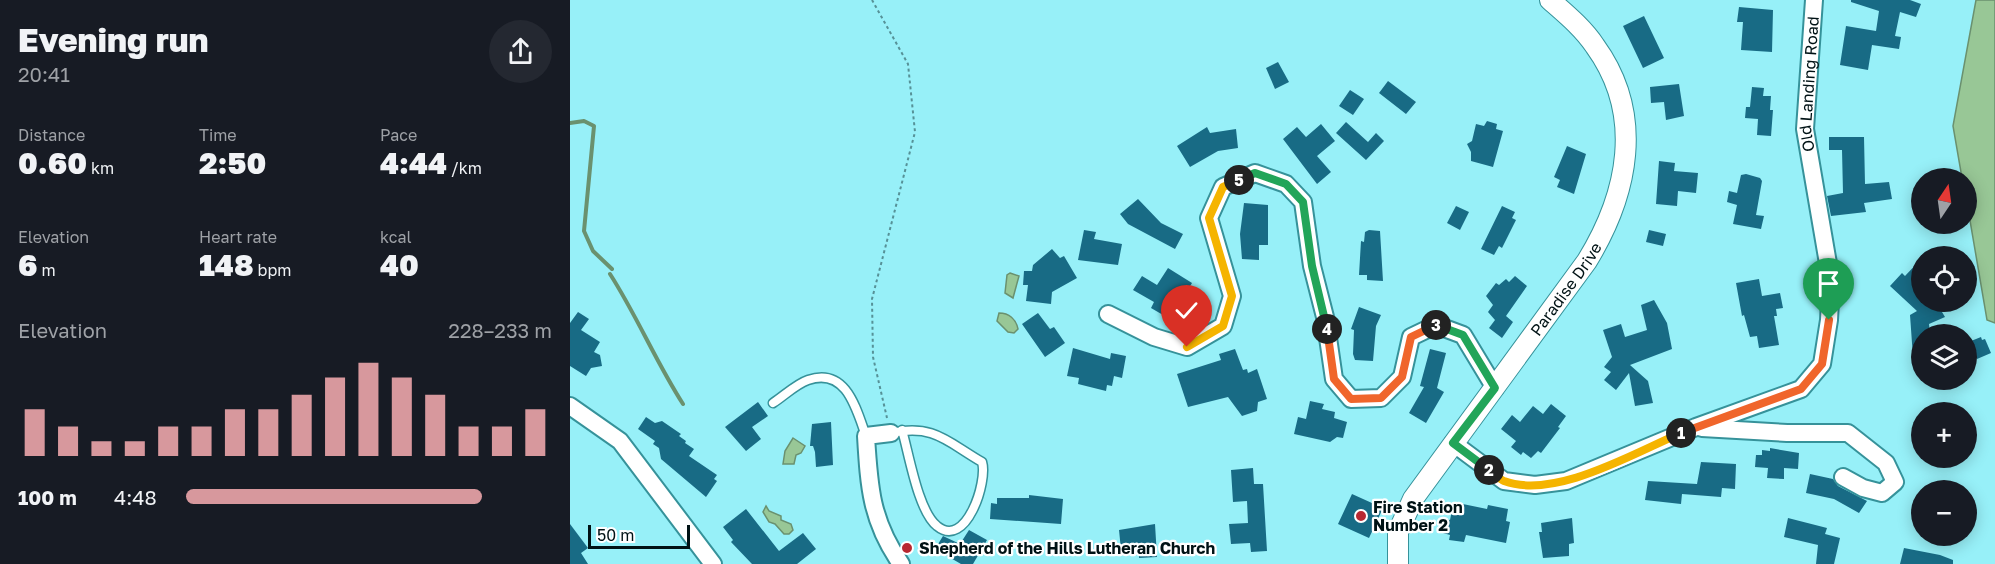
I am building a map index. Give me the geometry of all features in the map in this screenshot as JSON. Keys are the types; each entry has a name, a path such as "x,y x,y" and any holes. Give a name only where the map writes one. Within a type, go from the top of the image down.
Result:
{"street":[{"name":"Paradise Drive","path":"1398,564 1397,539 1406,511 1598,243 1616,205 1625,165 1624,121 1610,71 1590,39 1550,0"},
{"name":"Old Landing Road","path":"1453,443 1504,481 1534,485 1566,481 1696,427 1801,389 1822,364 1831,281 1805,129 1814,0"},
{"path":"1107,314 1154,337 1187,347 1223,326 1232,296 1209,218 1223,187 1255,173 1286,184 1303,202 1312,266 1325,317 1334,379 1351,399 1381,398 1402,377 1411,337 1436,325 1463,335 1495,388"},
{"path":"570,406 620,441 713,564"},
{"path":"1696,427 1787,433 1848,433 1886,464 1895,482 1882,493 1863,488 1843,477"},
{"path":"896,432 866,435 869,489 884,539 901,564"}],"lane":[{"path":"773,404 807,380 826,377 839,381 849,393 866,435"},
{"path":"927,430 982,462 985,471 980,490 969,519 962,527 948,530 937,526 926,512 896,432 927,430"}],"path":[{"path":"872,0 908,64 915,132 872,299 873,357 896,432"}],"shaded area":[{"path":"1976,0 1995,0 1995,323 1987,320 1977,262 1977,246 1974,246 1972,234 1977,234 1977,168 1960,168 1953,126"},
{"path":"1010,273 1019,276 1013,298 1005,293 1007,275"},
{"path":"999,313 1009,315 1014,320 1018,329 1014,333 1008,332 997,321"},
{"path":"793,438 805,446 801,453 796,455 794,464 783,464 785,451"},
{"path":"766,506 769,511 781,516 781,520 791,524 793,530 789,534 784,534 775,524 769,522 763,512"}],"building":[{"path":"1851,0 1910,0 1921,4 1916,17 1900,12 1895,36 1901,37 1899,49 1872,45 1868,70 1840,65 1846,26 1876,31 1879,11 1851,2"},
{"path":"1739,7 1773,10 1772,52 1741,50 1743,22 1737,22"},
{"path":"1644,16 1664,58 1643,68 1623,26"},
{"path":"1278,62 1289,82 1275,89 1266,68"},
{"path":"1388,81 1416,102 1406,114 1379,93"},
{"path":"1679,84 1684,116 1666,120 1664,102 1651,103 1650,87"},
{"path":"1752,87 1764,88 1763,96 1771,96 1770,110 1773,110 1771,136 1757,135 1758,119 1745,118 1746,107 1750,107"},
{"path":"1350,90 1364,99 1353,115 1339,106"},
{"path":"1487,121 1497,124 1496,129 1503,131 1493,167 1471,161 1471,152 1467,144 1472,141 1476,124 1484,126"},
{"path":"1346,122 1368,142 1376,133 1384,141 1366,160 1336,133"},
{"path":"1321,124 1335,141 1317,156 1331,172 1317,184 1283,139 1297,127 1306,137"},
{"path":"1207,127 1210,133 1236,129 1238,148 1218,151 1190,167 1177,146"},
{"path":"1829,137 1864,137 1865,184 1889,182 1892,199 1864,203 1866,212 1831,216 1827,196 1843,193 1842,150 1829,150"},
{"path":"1567,146 1586,154 1574,194 1557,187 1560,180 1554,177"},
{"path":"1659,161 1675,163 1674,171 1698,173 1696,193 1678,191 1677,206 1656,204"},
{"path":"1741,175 1760,178 1762,181 1756,215 1764,216 1761,229 1733,224 1737,205 1727,202 1729,191 1737,193"},
{"path":"1138,199 1161,223 1183,234 1175,249 1128,224 1120,214"},
{"path":"1244,203 1268,205 1268,245 1259,245 1259,260 1242,259 1240,234"},
{"path":"1456,206 1469,212 1460,230 1447,223"},
{"path":"1502,206 1515,212 1512,218 1516,220 1502,248 1499,246 1494,255 1481,249"},
{"path":"1084,230 1096,232 1094,239 1122,244 1118,265 1078,260"},
{"path":"1649,230 1666,234 1663,246 1646,242"},
{"path":"1380,231 1383,281 1367,280 1367,275 1359,275 1361,241 1364,242 1365,232"},
{"path":"1052,249 1060,258 1064,256 1077,278 1052,292 1051,304 1026,301 1028,285 1023,285 1024,271 1032,271 1033,265"},
{"path":"1168,268 1192,283 1170,319 1151,308 1154,302 1133,290 1142,276 1157,285"},
{"path":"1911,270 1911,305 1890,286 1902,273 1905,276"},
{"path":"1515,276 1527,286 1506,316 1513,322 1502,338 1489,328 1495,320 1488,312 1493,305 1486,296 1496,283 1499,285 1506,279 1509,282"},
{"path":"1759,279 1762,296 1780,293 1783,308 1776,309 1777,316 1774,316 1779,345 1759,348 1757,336 1750,337 1744,315 1742,316 1736,283"},
{"path":"1654,300 1667,323 1672,349 1630,365 1648,381 1653,403 1635,406 1629,373 1616,390 1604,380 1611,372 1604,367 1612,357 1603,330 1621,324 1625,337 1647,330 1641,305"},
{"path":"1359,307 1381,315 1376,326 1373,361 1355,360 1353,354 1354,330 1351,329"},
{"path":"578,312 589,319 581,330 600,342 594,352 600,355 602,366 591,368 586,376 570,366 570,323"},
{"path":"1915,312 1942,312 1945,317 1929,324 1911,324 1911,329 1910,315"},
{"path":"1038,313 1050,329 1054,327 1065,343 1045,357 1022,324"},
{"path":"1977,339 1985,339 1991,353 1977,359"},
{"path":"1073,348 1110,359 1111,353 1126,356 1122,378 1114,376 1112,386 1107,385 1106,391 1078,384 1079,378 1067,376"},
{"path":"1235,349 1243,370 1247,369 1248,373 1257,369 1267,399 1258,402 1257,411 1242,416 1228,397 1188,407 1177,374 1221,360 1219,354"},
{"path":"1430,349 1446,353 1437,388 1444,392 1426,423 1409,413 1424,387 1420,386"},
{"path":"1310,401 1324,404 1322,409 1335,412 1334,418 1347,422 1343,438 1337,437 1330,442 1294,434 1298,417 1306,419"},
{"path":"758,402 768,416 752,427 761,439 746,451 725,427"},
{"path":"1551,404 1566,416 1558,427 1560,428 1541,453 1538,451 1531,458 1523,452 1521,455 1511,447 1516,441 1501,429 1512,415 1520,422 1533,406 1543,414"},
{"path":"646,417 655,423 662,421 681,434 679,436 686,441 685,443 694,449 689,456 717,475 714,479 717,481 706,497 661,459 659,448 653,444 655,441 638,429"},
{"path":"831,422 833,465 816,467 815,452 813,446 810,446 812,424"},
{"path":"1770,448 1799,453 1798,469 1784,468 1784,479 1767,478 1768,468 1755,467 1756,455 1762,455 1762,450 1770,451"},
{"path":"1701,462 1736,464 1735,489 1722,488 1721,497 1682,494 1681,504 1645,500 1648,481 1697,484"},
{"path":"1253,468 1254,484 1263,484 1267,551 1251,552 1250,543 1231,544 1229,524 1248,523 1247,501 1233,502 1231,470"},
{"path":"1810,474 1833,479 1838,486 1867,501 1859,513 1834,499 1806,493"},
{"path":"1352,494 1383,508 1369,538 1338,524"},
{"path":"1029,495 1063,499 1061,524 990,519 991,503 997,504 997,498 1029,498"},
{"path":"1458,503 1487,509 1488,505 1508,509 1506,521 1510,522 1506,543 1466,535 1464,542 1449,540 1450,535 1443,533 1446,519 1450,520 1452,510 1456,510"},
{"path":"746,509 779,551 803,533 816,549 797,564 752,564 731,542 733,540 723,527"},
{"path":"1572,518 1574,543 1569,544 1569,556 1543,558 1539,532 1542,532 1541,523"},
{"path":"1788,518 1827,528 1825,534 1840,538 1834,564 1816,564 1818,545 1784,537"},
{"path":"570,524 588,548 581,553 588,564 570,564"},
{"path":"1155,524 1157,557 1139,558 1139,549 1121,550 1119,530"},
{"path":"969,530 987,540 973,564 961,564 935,549 943,536 960,544"},
{"path":"1904,548 1940,555 1953,560 1953,564 1900,564"}],"waterway":[{"path":"570,123 584,121 594,126 584,231 593,251 612,269"},
{"path":"610,274 683,404"}],"place":[{"name":"Fire Station Number 2","path":"1361,516"},
{"name":"Shepherd of the Hills Lutheran Church","path":"907,548"}],"route":[{"path":"1187,347 1223,326 1232,296 1209,218 1223,187 1255,173 1286,184 1303,202 1312,266 1325,317 1334,379 1351,399 1381,398 1402,377 1411,337 1436,325 1463,335 1495,388 1453,443 1504,481 1534,485 1566,481 1696,427 1801,389 1822,364 1829,320"}]}
